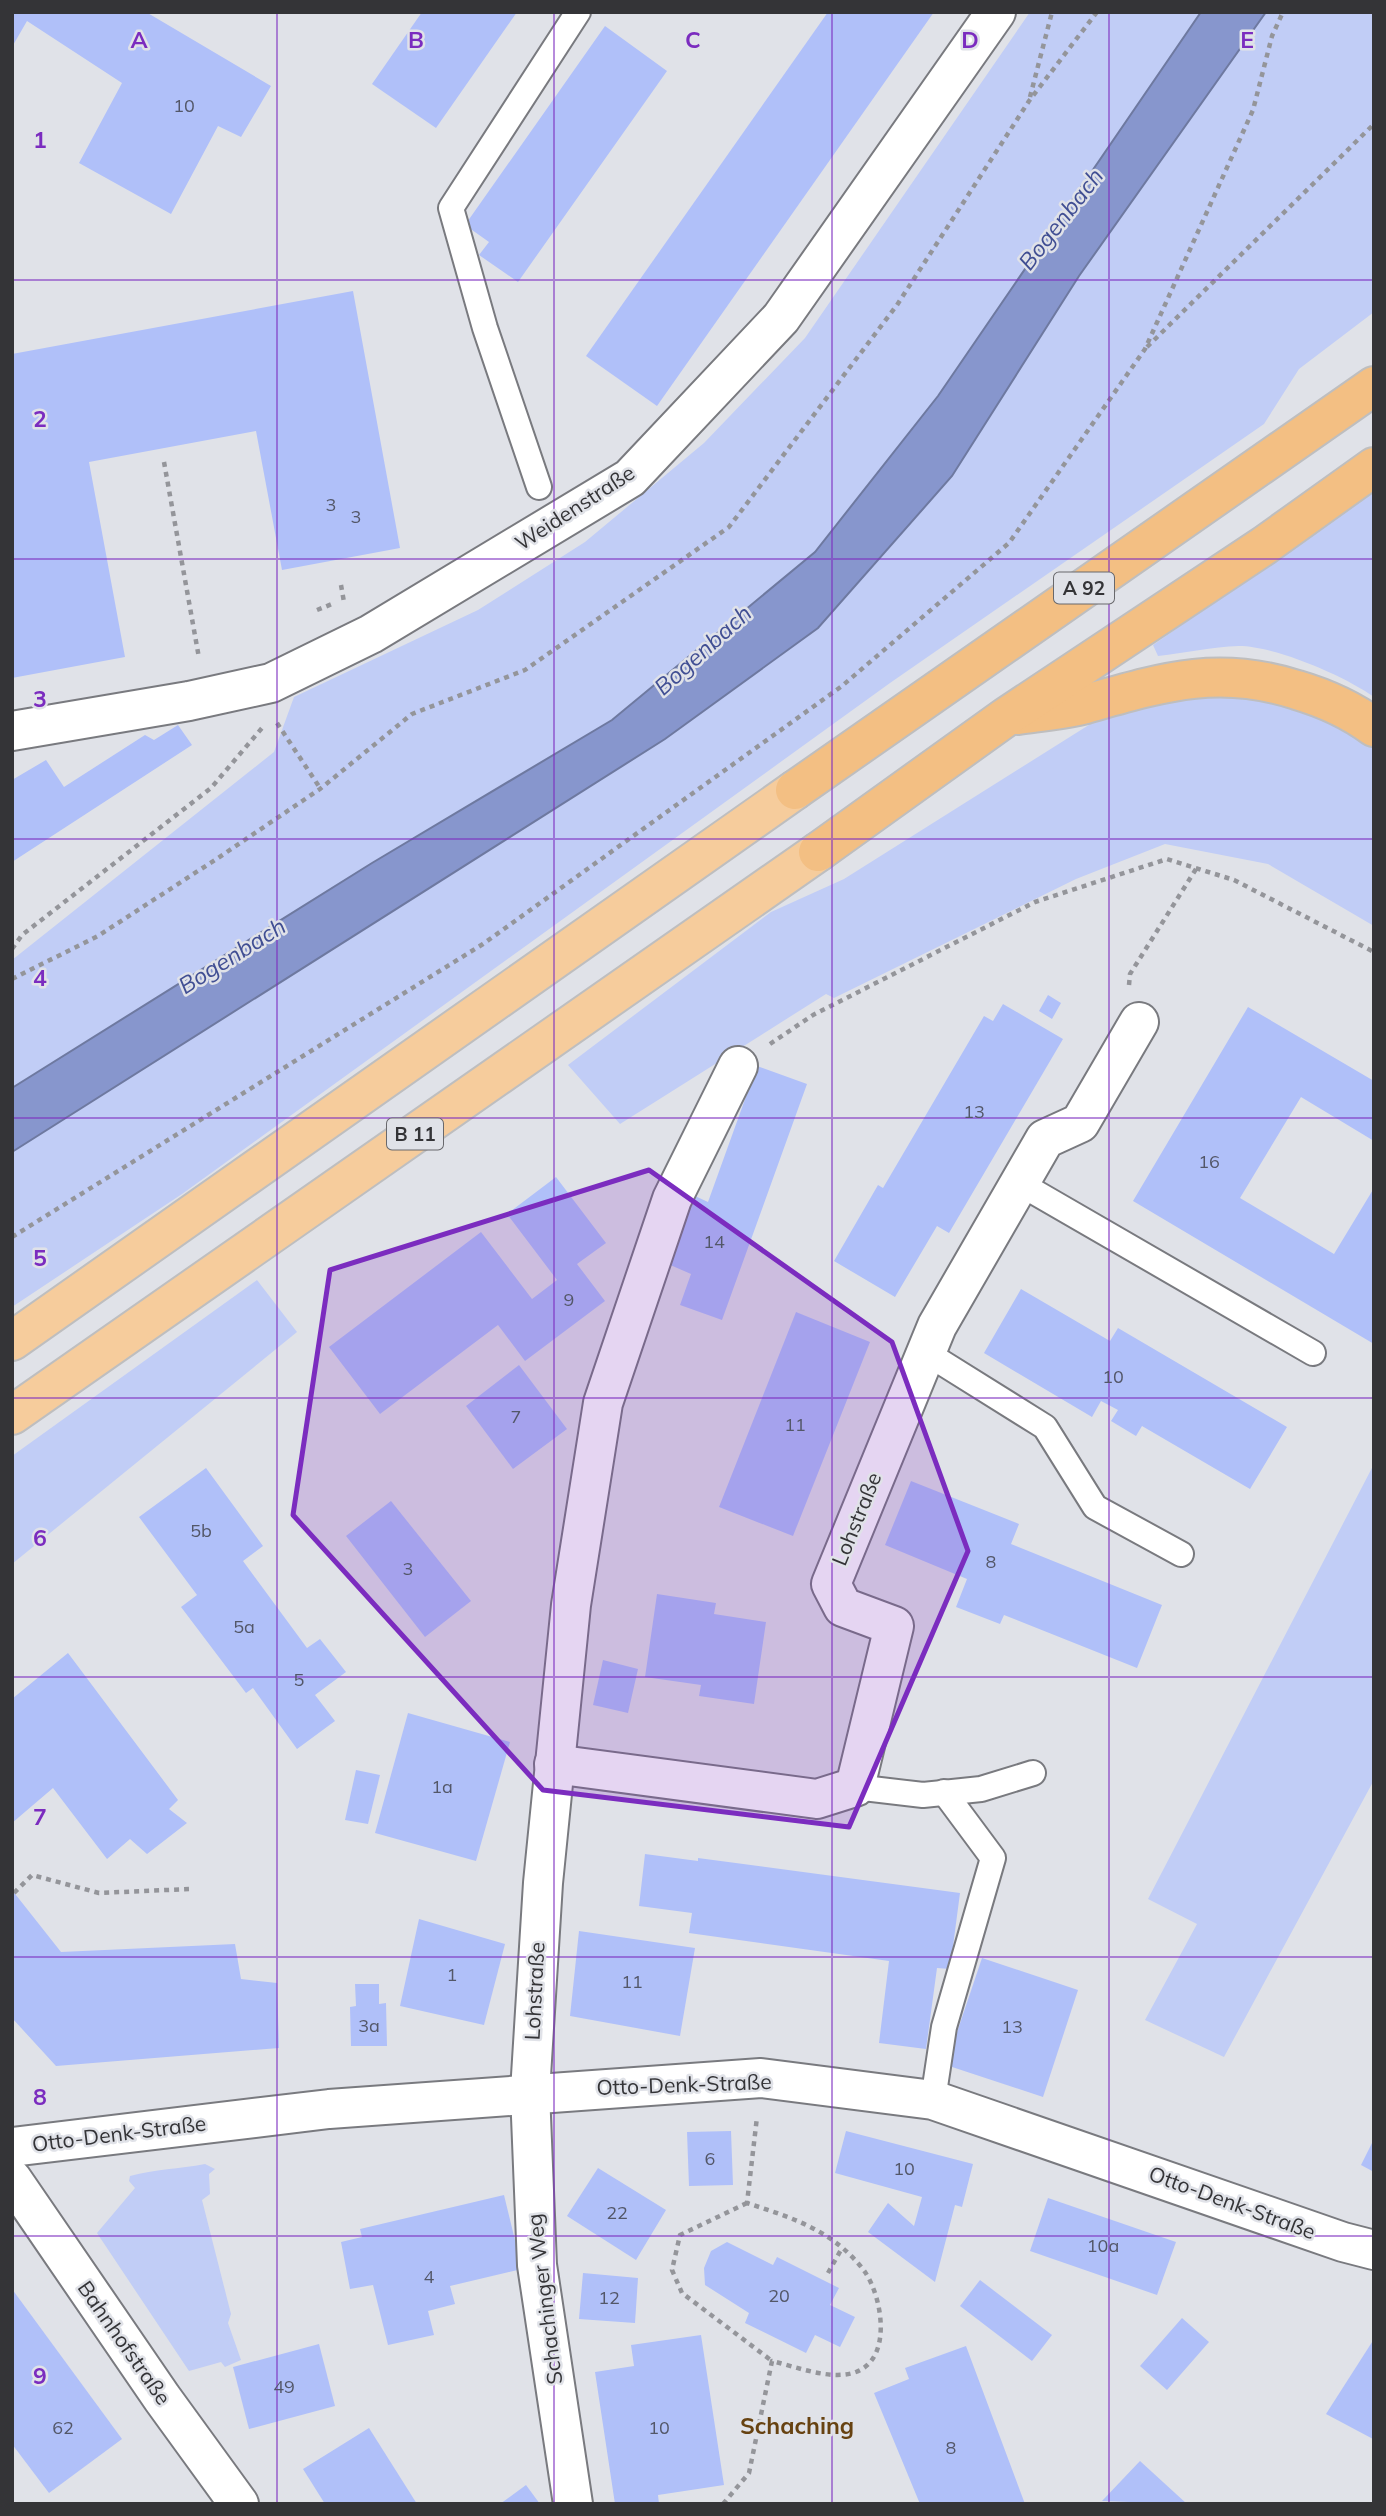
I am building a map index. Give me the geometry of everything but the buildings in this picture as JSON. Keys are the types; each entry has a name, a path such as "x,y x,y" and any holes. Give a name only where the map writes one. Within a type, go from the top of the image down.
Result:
{"highway":[{"name":"A 92","path":"12,1341 794,790 1374,386"},
{"path":"1006,717 1265,545 1374,467"},
{"path":"1006,717 1079,705 1168,681 1205,675 1240,676 1317,696 1374,727"},
{"name":"B 11","path":"12,1415 818,852 1006,717"}],"street":[{"name":"Weidenstraße","path":"12,731 206,696 272,699 370,634 630,478 781,317 996,12"},
{"name":"Lohstraße","path":"855,1787 894,1626 843,1607 831,1584 925,1352 1045,1139 1080,1123 1139,1022"},
{"name":"Lohstraße","path":"530,2092 538,1942 554,1764 571,1605 603,1403 672,1199 738,1066"},
{"path":"554,1764 817,1799 855,1787"},
{"name":"Otto-Denk-Straße","path":"12,2147 329,2109 530,2092 761,2078 933,2100 1343,2242 1374,2250"},
{"name":"Schachinger Weg","path":"530,2092 537,2265 573,2504"},
{"name":"Bahnhofstraße","path":"12,2179 162,2398 239,2504"}],"lane":[{"path":"539,487 485,328 451,208 579,12"},
{"path":"1019,1183 1313,1353"},
{"path":"925,1352 1045,1427 1095,1507 1181,1554"},
{"path":"855,1787 923,1795 981,1789 1033,1773"},
{"path":"933,2100 944,2026 993,1858 944,1792"}],"path":[{"path":"1029,101 1052,12"},
{"path":"12,979 98,936 320,789 412,714 525,670 729,527 898,305 1029,101 1097,12"},
{"path":"1145,349 1253,110 1272,36 1283,12"},
{"path":"12,1237 483,944 842,686 1009,543 1145,349 1374,124"},
{"path":"164,461 206,696"},
{"path":"12,948 22,935 211,788 272,699 320,789"},
{"path":"738,1066 813,1015 1035,902 1167,859 1234,880 1374,952"},
{"path":"1139,1022 1128,980 1196,869"},
{"path":"15,1893 32,1875 99,1893 189,1889"},
{"path":"747,2203 761,2078"},
{"path":"747,2203 793,2218 842,2248 865,2271 877,2297 881,2330 873,2360 856,2372 825,2374 772,2361 682,2293 672,2270 680,2235 747,2203"},
{"path":"828,2273 842,2248"},
{"path":"723,2504 749,2473 772,2361"}],"highlighted area":[{"path":"649,1170 892,1342 968,1551 849,1827 543,1790 293,1515 330,1270"}],"shaded area":[{"path":"1030,12 1201,12 938,396 815,552 612,720 372,863 12,1088 12,960 274,752 294,697 478,610 585,542 704,443 805,338"},
{"path":"1266,12 1374,12 1374,312 1299,369 1264,424 890,683 182,1194 12,1307 12,1152 665,739 818,628 952,476 1079,276"},
{"path":"1374,491 1374,697 1346,680 1309,664 1254,647 1239,646 1158,656 1153,645"},
{"path":"1235,686 1305,704 1374,744 1374,926 1268,864 1165,844 1076,879 834,998 826,994 620,1124 568,1065 771,912 844,879 1092,723 1160,694"},
{"path":"257,1280 297,1332 12,1564 12,1456"},
{"path":"1374,1464 1374,1780 1224,2057 1145,2020 1197,1924 1148,1899"},
{"path":"205,2164 215,2169 209,2174 210,2194 202,2200 231,2314 228,2323 241,2360 225,2367 221,2362 189,2371 97,2233 135,2188 129,2181 130,2176"}],"water":[{"name":"Bogenbach","path":"1201,12 1266,12 1079,276 952,476 818,628 665,739 12,1152 12,1088 372,863 612,720 815,552 938,396"}],"district":[{"name":"Schaching","path":"797,2426"}]}
